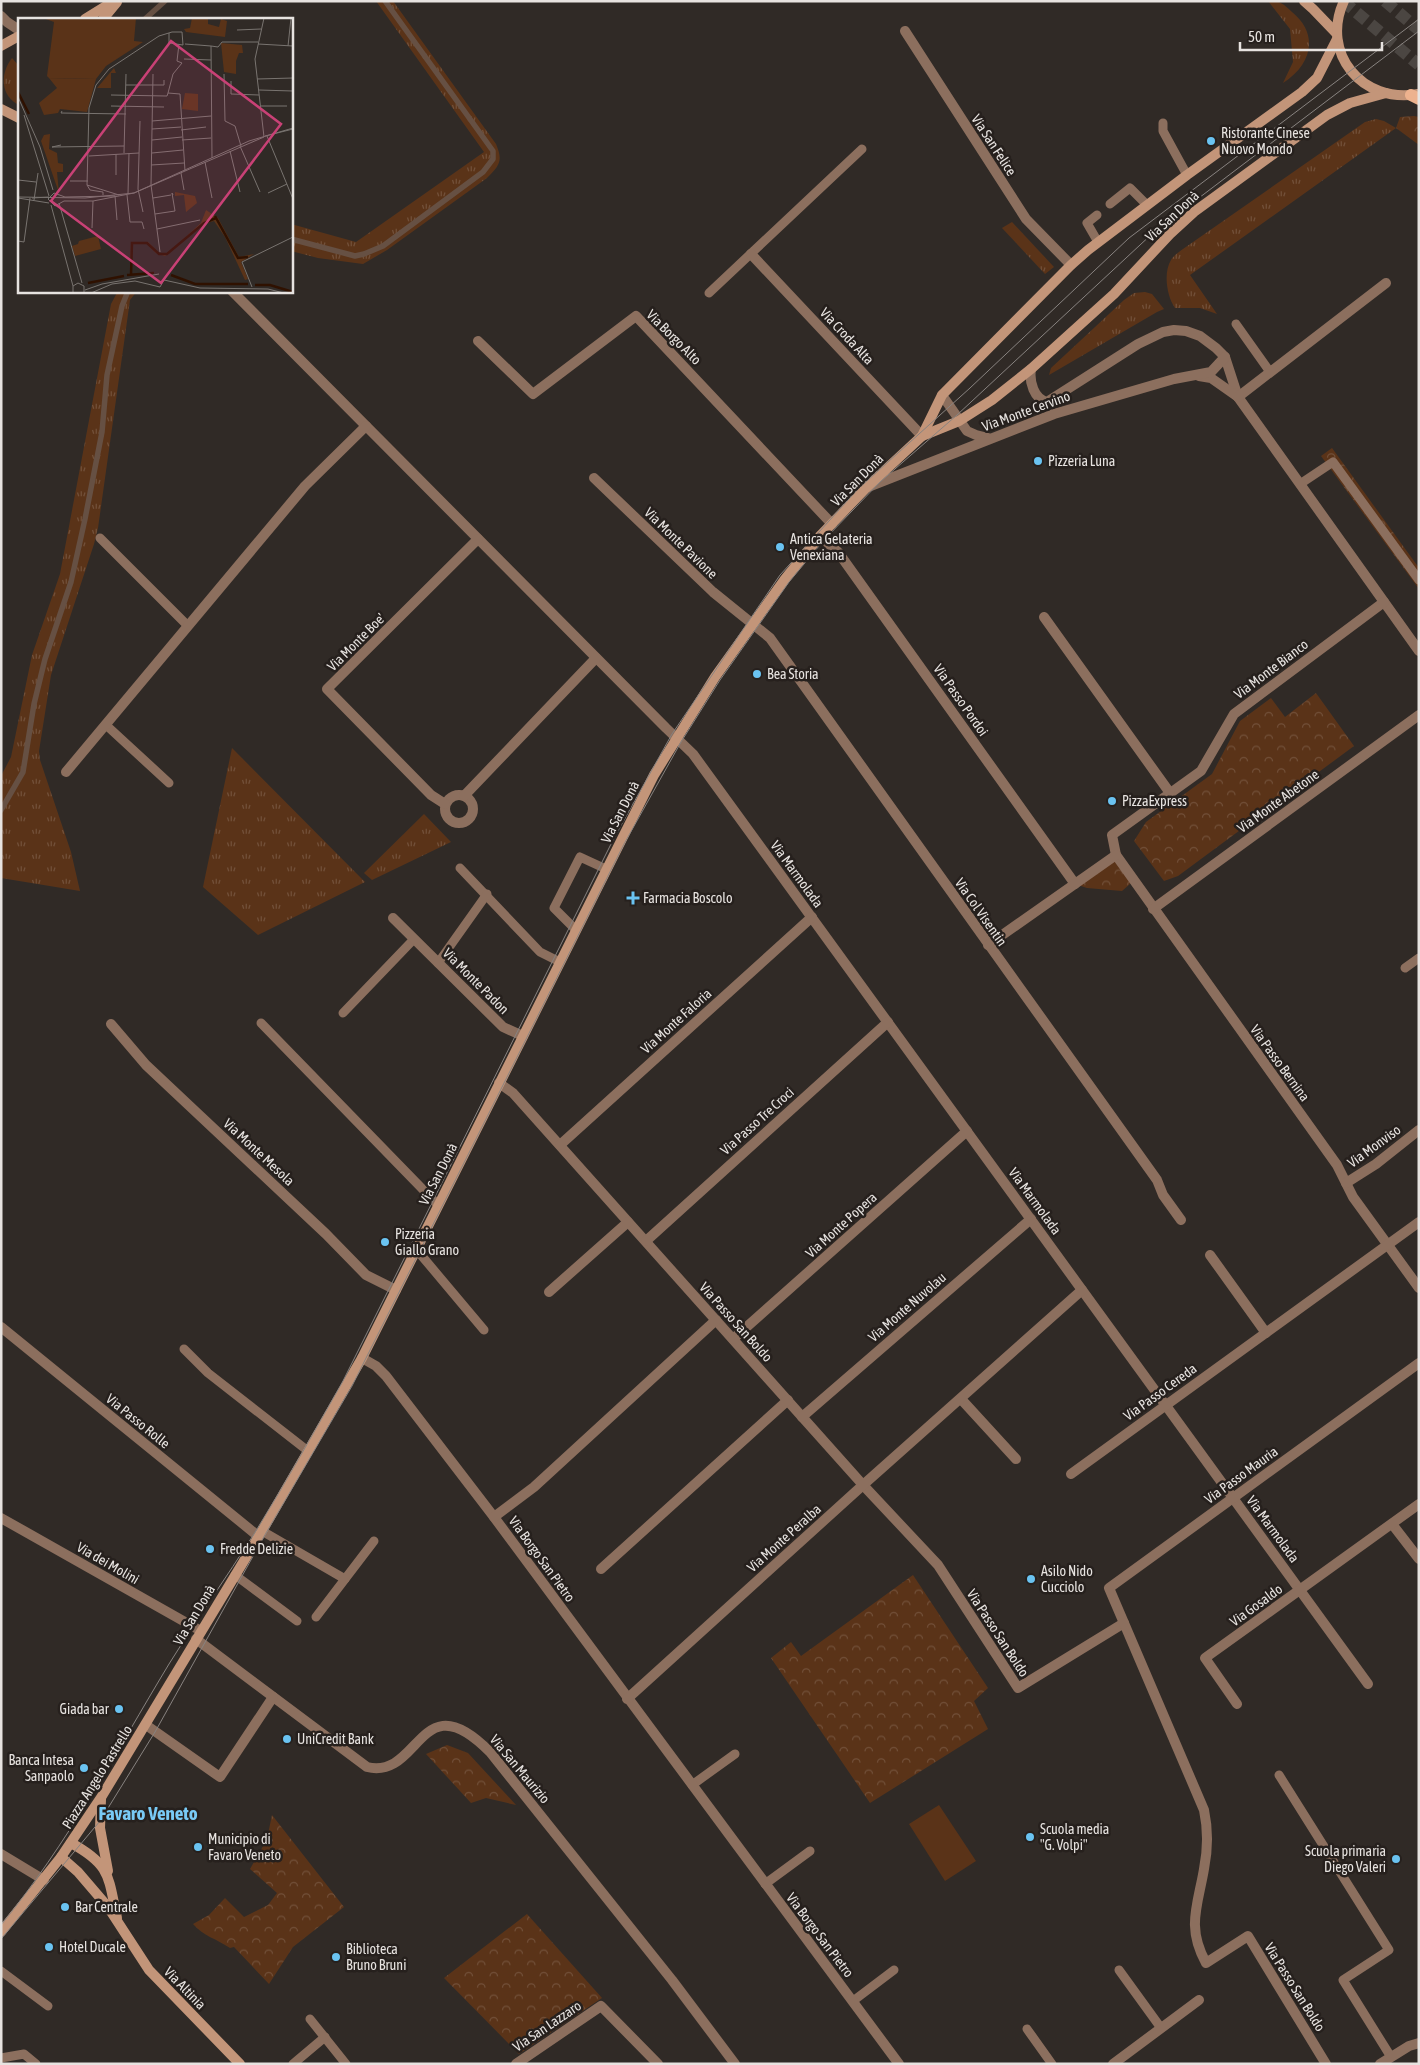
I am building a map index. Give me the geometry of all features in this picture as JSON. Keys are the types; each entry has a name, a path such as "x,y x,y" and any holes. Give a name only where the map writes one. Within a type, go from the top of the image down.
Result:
{"main road":[{"path":"87,18 115,1"},
{"path":"105,18 115,1"},
{"path":"1304,1 1337,37"},
{"name":"Via San Donà","path":"1344,1 1338,16 1337,37 1344,62 1357,78 1369,87 1386,93 1416,96"},
{"path":"1,46 18,37"},
{"name":"Via San Donà","path":"922,436 942,395 1071,265 1146,205 1306,89 1323,68 1337,37"},
{"name":"Via San Donà","path":"178,1669 362,1358 654,775 715,677 785,579 820,536 867,487 922,436 959,421 992,400 1031,369 1114,294 1170,234 1200,208 1327,114 1350,103 1386,93"},
{"path":"1,109 18,118"},
{"name":"Piazza Angelo Pastrello","path":"1,1932 44,1880 71,1843 146,1725 178,1669"},
{"path":"102,1796 100,1828 111,1886"},
{"name":"Piazza Angelo Pastrello","path":"71,1843 97,1859 111,1886 119,1923"},
{"path":"61,1857 89,1885 119,1923"},
{"name":"Via Altinia","path":"119,1923 130,1944 149,1970 240,2064"}],"street":[{"path":"1,16 18,29"},
{"name":"Via San Felice","path":"905,31 1026,219 1071,265"},
{"name":"Via Croda Alta","path":"751,254 922,436"},
{"path":"1238,397 1386,282"},
{"path":"233,292 676,738"},
{"name":"Via Borgo Alto","path":"478,341 533,394 636,316 832,524"},
{"name":"Via Monte Cervino","path":"1031,369 1033,388 1040,398 1047,402 1138,344 1163,332 1186,331 1200,336 1225,357 1238,397 1419,651"},
{"name":"Via Monte Cervino","path":"867,487 988,438 1054,414 1174,378 1198,376 1211,372 1225,357"},
{"name":"Via Monte Cervino","path":"1198,376 1211,378 1238,397"},
{"path":"942,395 957,415 959,421 971,434 988,438"},
{"path":"66,772 305,486 366,426"},
{"name":"Via Monte Pavione","path":"594,478 712,592 752,625"},
{"name":"Via Passo Pordoi","path":"820,536 838,552 1075,884"},
{"name":"Via Monte Boe'","path":"464,796 472,804 473,809 469,819 459,824 448,820 444,810 446,804 431,795 327,689 478,539"},
{"name":"Via Monte Bianco","path":"1116,855 1112,835 1201,771 1234,714 1384,602"},
{"path":"1044,617 1170,793"},
{"name":"Via Col Visentin","path":"752,625 770,638 1157,1180 1162,1195 1181,1220"},
{"path":"446,804 453,796 464,796 596,658"},
{"name":"Via Monte Abetone","path":"1153,909 1419,715"},
{"name":"Via Marmolada","path":"676,738 693,754 1368,1684"},
{"path":"988,945 1116,855"},
{"name":"Via Passo Bernina","path":"1116,855 1337,1165 1353,1197 1419,1288"},
{"name":"Via Monte Faloria","path":"560,1145 812,917"},
{"name":"Via Monte Padon","path":"393,918 503,1027 523,1036"},
{"name":"Via Passo Tre Croci","path":"646,1241 888,1022"},
{"name":"Via Monte Mesola","path":"111,1024 146,1065 326,1234 366,1275 396,1290"},
{"name":"Via Passo San Boldo","path":"499,1083 513,1093 863,1485 938,1566 1018,1688 1124,1623 1204,1810 1207,1823 1205,1860 1194,1922 1196,1941 1201,1954 1206,1963 1248,1936 1326,2064"},
{"name":"Via Monviso","path":"1346,1183 1376,1164 1419,1130"},
{"name":"Via Monte Popera","path":"733,1339 967,1131"},
{"name":"Via Monte Nuvolau","path":"802,1417 1031,1219"},
{"path":"549,1292 628,1222"},
{"name":"Via Passo Cereda","path":"1071,1474 1419,1222"},
{"path":"1210,1256 1266,1333"},
{"name":"Via Monte Peralba","path":"627,1699 1082,1290"},
{"path":"494,1517 534,1487 716,1320"},
{"name":"Via Passo Rolle","path":"1,1327 260,1533"},
{"name":"Via Borgo San Pietro","path":"362,1358 376,1366 386,1376 494,1517 899,2064"},
{"name":"Via Passo Mauria","path":"1124,1623 1109,1588 1419,1363"},
{"path":"960,1399 1016,1458"},
{"path":"601,1569 788,1400"},
{"name":"Via Gosaldo","path":"1237,1704 1205,1658 1419,1504"},
{"name":"Via dei Molini","path":"1,1518 198,1635"},
{"path":"1392,1524 1419,1559"},
{"name":"Via San Maurizio","path":"198,1635 273,1697 367,1767 375,1769 386,1768 395,1764 433,1728 444,1726 457,1727 473,1736 490,1752 672,1980 735,2064"},
{"name":"Piazza Angelo Pastrello","path":"146,1725 220,1777 273,1697"},
{"path":"1,1854 44,1880"},
{"path":"1113,2064 1199,2000"},
{"name":"Via San Lazzaro","path":"516,2064 601,2006 658,2064"},
{"path":"1380,2064 1410,2046 1419,2043"}],"lane":[{"path":"1163,123 1163,131 1187,175"},
{"path":"709,292 862,150"},
{"path":"1110,204 1130,188 1146,205"},
{"path":"1097,215 1087,223 1098,242"},
{"path":"1236,324 1270,372"},
{"path":"1300,484 1333,462 1419,580"},
{"path":"100,538 188,626"},
{"path":"106,725 169,783"},
{"path":"576,930 554,908 580,858 606,869"},
{"path":"460,868 487,894 540,952 560,962"},
{"path":"438,963 487,894"},
{"path":"343,1013 414,939"},
{"path":"1405,968 1419,958"},
{"path":"261,1023 438,1205"},
{"path":"416,1250 484,1330"},
{"path":"184,1349 208,1373 308,1450"},
{"path":"260,1533 345,1579"},
{"path":"316,1617 374,1541"},
{"path":"235,1574 297,1621"},
{"path":"692,1785 735,1754"},
{"path":"1279,1775 1389,1950 1342,1980 1391,2057"},
{"path":"766,1884 810,1851"},
{"path":"1,1970 48,2006"},
{"path":"853,2001 894,1970"},
{"path":"1119,1970 1161,2028"},
{"path":"310,2019 346,2064"},
{"path":"1027,2030 1052,2064"},
{"path":"293,2064 325,2037"},
{"path":"1,2058 24,2054 36,2064"}],"green space":[{"path":"376,1 393,1 496,144 499,162 495,170 487,178 387,250 363,264 318,258 292,251 292,224 356,242 484,152"},
{"path":"1268,1 1276,1 1286,6 1301,21 1309,40 1306,59 1293,76 1283,83 1293,62 1290,29"},
{"path":"12,58 18,65 18,104 8,96 5,90 4,77"},
{"path":"1400,117 1419,117 1419,145 1396,128"},
{"path":"1376,119 1396,128 1190,275 1217,314 1200,308 1175,308 1168,291 1167,271 1175,256 1365,122"},
{"path":"1012,222 1054,267 1045,274 1002,228"},
{"path":"117,292 136,292 130,300 98,528 51,675 39,751 40,760 71,852 80,891 1,878 1,776 11,757 32,655 60,574 111,304"},
{"path":"1145,292 1152,294 1164,309 1049,375 1051,368 1124,300 1134,293"},
{"path":"1332,448 1419,568 1419,589 1321,456"},
{"path":"1316,693 1354,746 1178,876 1164,881 1134,841 1146,822 1212,774 1240,721 1271,698 1285,717"},
{"path":"232,748 365,882 258,935 203,887"},
{"path":"424,814 451,842 372,880 364,873"},
{"path":"1116,855 1131,883 1122,891 1087,888 1075,884"},
{"path":"913,1575 988,1688 974,1701 988,1729 870,1803 771,1658 791,1642 801,1656"},
{"path":"447,1745 468,1753 516,1805 486,1798 471,1803 426,1754"},
{"path":"939,1805 976,1861 945,1881 909,1824"},
{"path":"272,1815 344,1907 293,1947 269,1984 234,1947 230,1948 193,1924 209,1915 225,1898 244,1917 268,1905 277,1893 250,1869 267,1839"},
{"path":"527,1914 602,1998 519,2054 444,1978"}],"waterway":[{"path":"146,18 165,1"},
{"path":"292,239 355,256 364,254 383,246 483,172 493,159 493,151 385,1"},
{"path":"1,810 23,772 34,704 45,659 71,582 102,432 107,375 122,306 128,292"}],"tunnel":[{"path":"1343,1 1419,65"},
{"path":"1385,1 1419,30"}],"tram line":[{"path":"1,1925 70,1830 169,1664 254,1534 299,1458 343,1381 614,838 672,734 780,575 858,489 970,388 1129,238 1419,19"},
{"path":"1,1939 100,1821 155,1732 266,1533 352,1386 624,844 681,742 720,680 789,582 824,540 880,482 957,415 1154,232 1419,31"}],"place":[{"name":"Ristorante Cinese Nuovo Mondo","path":"1211,141"},
{"name":"Pizzeria Luna","path":"1038,461"},
{"name":"Antica Gelateria Venexiana","path":"780,547"},
{"name":"Bea Storia","path":"757,674"},
{"name":"PizzaExpress","path":"1112,801"},
{"name":"Farmacia Boscolo","path":"633,898"},
{"name":"Pizzeria Giallo Grano","path":"385,1242"},
{"name":"Fredde Delizie","path":"210,1549"},
{"name":"Asilo Nido Cucciolo","path":"1031,1579"},
{"name":"Giada bar","path":"119,1709"},
{"name":"UniCredit Bank","path":"287,1739"},
{"name":"Banca Intesa Sanpaolo","path":"84,1768"},
{"name":"Scuola media \"G. Volpi\"","path":"1030,1837"},
{"name":"Municipio di Favaro Veneto","path":"198,1847"},
{"name":"Scuola primaria Diego Valeri","path":"1396,1859"},
{"name":"Bar Centrale","path":"65,1907"},
{"name":"Hotel Ducale","path":"49,1947"},
{"name":"Biblioteca Bruno Bruni","path":"336,1957"}],"district":[{"name":"Favaro Veneto","path":"148,1813"}]}
